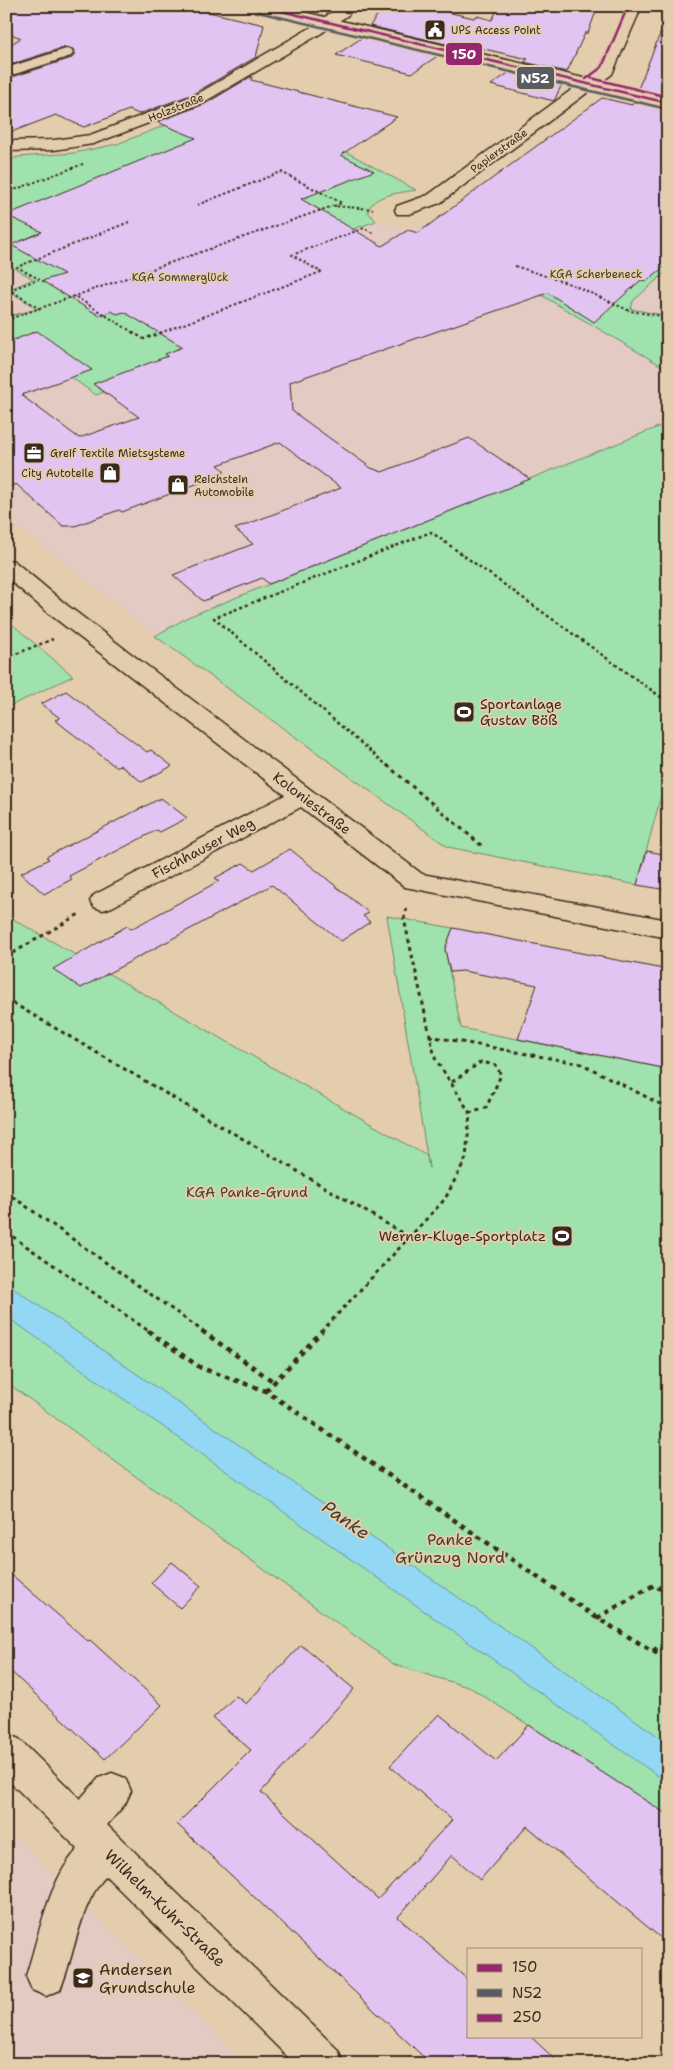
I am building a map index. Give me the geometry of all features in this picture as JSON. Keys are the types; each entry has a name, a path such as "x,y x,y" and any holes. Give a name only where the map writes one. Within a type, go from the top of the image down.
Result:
{"street":[{"path":"259,6 668,103"},
{"name":"Holzstraße","path":"6,146 69,143 111,134 212,93 329,22 348,6"},
{"name":"Papierstraße","path":"403,210 434,199 607,71 635,6"},
{"path":"6,73 66,53"},
{"name":"Koloniestraße","path":"6,566 60,611 414,881 668,929"},
{"name":"Fischhauser Weg","path":"103,901 302,796"},
{"name":"Wilhelm-Kuhr-Straße","path":"6,1752 324,2064"},
{"path":"46,1976 72,1893 84,1870 93,1837 112,1791"}],"path":[{"path":"6,320 342,203 281,172 197,205"},
{"path":"333,206 373,209"},
{"path":"41,309 10,290 39,279 17,267 129,222"},
{"path":"76,297 144,338 321,272 292,255 364,228 373,233"},
{"path":"514,266 573,285 630,311 668,317"},
{"path":"482,846 214,618 431,532 668,702"},
{"path":"6,658 54,640"},
{"path":"266,1391 445,1199 466,1158 470,1112 435,1058 404,919 407,907"},
{"path":"6,958 60,924"},
{"path":"6,999 408,1237"},
{"path":"429,1036 582,1064 668,1108"},
{"path":"452,1082 481,1062 496,1065 501,1075 486,1108 470,1112"},
{"path":"6,1192 274,1382"},
{"path":"6,1232 201,1368 266,1391 598,1618 668,1660"},
{"path":"598,1618 654,1585 668,1593"},
{"path":"653,1651 668,1640"}],"shaded area":[{"path":"376,221 400,227 432,223 662,365 668,365 668,423 188,617 155,636 6,517 6,370 264,261"},
{"path":"6,263 33,279 8,289 37,309 6,317"},
{"path":"668,270 668,316 631,309 633,301"},
{"name":"Andersen Grundschule","path":"6,1828 72,1893 247,2064 6,2064"}],"green space":[{"name":"KGA Sommerglück","path":"228,101 317,136 416,190 388,195 375,201 370,206 368,212 376,221 264,261 340,304 96,395 43,357 6,335 6,317 37,309 8,290 33,279 6,263 6,161 18,157 74,153 117,144"},
{"name":"KGA Scherbeneck","path":"668,195 668,270 633,301 631,309 668,316 668,365 662,366 541,295"},
{"name":"Sportanlage Gustav Böß","path":"668,423 668,790 663,789 637,885 448,847 155,636 188,617"},
{"path":"6,619 73,676 6,708"},
{"path":"6,915 427,1156 387,916 453,928 445,949 461,1028 668,1069 668,1815 471,1688 395,1665 6,1382"}],"water":[{"name":"Panke","path":"6,1283 668,1743 668,1783 6,1316"}],"building":[{"path":"6,6 183,6 264,25 256,57 193,94 139,114 129,110 84,127 56,115 6,134 6,79 72,58 75,54 73,49 65,47 6,66 6,47 21,38 6,32"},
{"path":"385,6 420,6 492,20 499,6 598,6 588,33 585,33 567,72 524,62 528,59 458,43 454,46 370,26"},
{"path":"666,19 668,19 668,96 638,89"},
{"path":"363,37 439,55 412,73 336,55"},
{"path":"510,72 562,84 554,101 491,85"},
{"path":"252,76 251,80 397,117 341,155 374,171 301,199 382,246 408,230 418,233 602,98 632,105 633,102 668,110 668,264 646,281 641,280 594,322 548,293 290,382 292,411 371,468 382,472 469,438 530,479 269,584 262,578 203,601 173,575 253,544 235,529 341,488 280,442 218,465 225,471 197,482 199,483 122,512 119,510 75,526 63,526 16,484 6,488 6,343 37,331 92,370 21,395 79,438 139,417 93,384 168,356 165,354 183,347 124,312 117,314 111,311 100,316 42,281 64,274 11,245 42,232 6,215 196,138 157,122 205,104"},
{"path":"66,691 147,752 151,750 172,766 142,782 120,765 116,767 55,720 60,718 41,704"},
{"path":"161,798 187,818 160,832 157,830 69,876 72,879 44,894 21,873 49,859 46,857"},
{"path":"290,849 369,913 363,916 370,922 341,941 272,885 81,988 53,969 127,926 131,929 219,881 215,878 243,863 254,870"},
{"path":"647,851 668,855 668,890 637,885"},
{"path":"453,928 668,970 668,1069 518,1039 537,985 463,971 450,972 445,949"},
{"path":"172,1562 201,1586 180,1608 151,1583"},
{"path":"6,1570 88,1641 90,1640 162,1705 105,1759 6,1667"},
{"path":"301,1645 354,1689 261,1792 378,1899 452,1820 390,1766 439,1714 496,1761 529,1725 668,1815 668,1944 527,1826 480,1880 452,1855 398,1917 467,1979 467,2038 532,2038 560,2064 431,2064 177,1824 251,1750 213,1718 236,1696 246,1704"}],"transit line":[{"name":"150","path":"260,6 668,103"},
{"name":"250","path":"586,79 602,67 628,6"},
{"name":"N52","path":"258,12 667,109"},
{"name":"250","path":"591,78 668,97"}],"place":[{"name":"UPS Access Point","path":"435,30"},
{"name":"Greif Textile Mietsysteme","path":"34,453"},
{"name":"City Autoteile","path":"110,473"},
{"name":"Reichstein Automobile","path":"178,485"},
{"name":"Sportanlage Gustav Böß","path":"464,712"},
{"name":"Werner-Kluge-Sportplatz","path":"562,1236"},
{"name":"Andersen Grundschule","path":"83,1978"}],"park label":[{"name":"KGA Panke-Grund","path":"247,1192"},
{"name":"Panke Grünzug Nord","path":"450,1548"}]}
